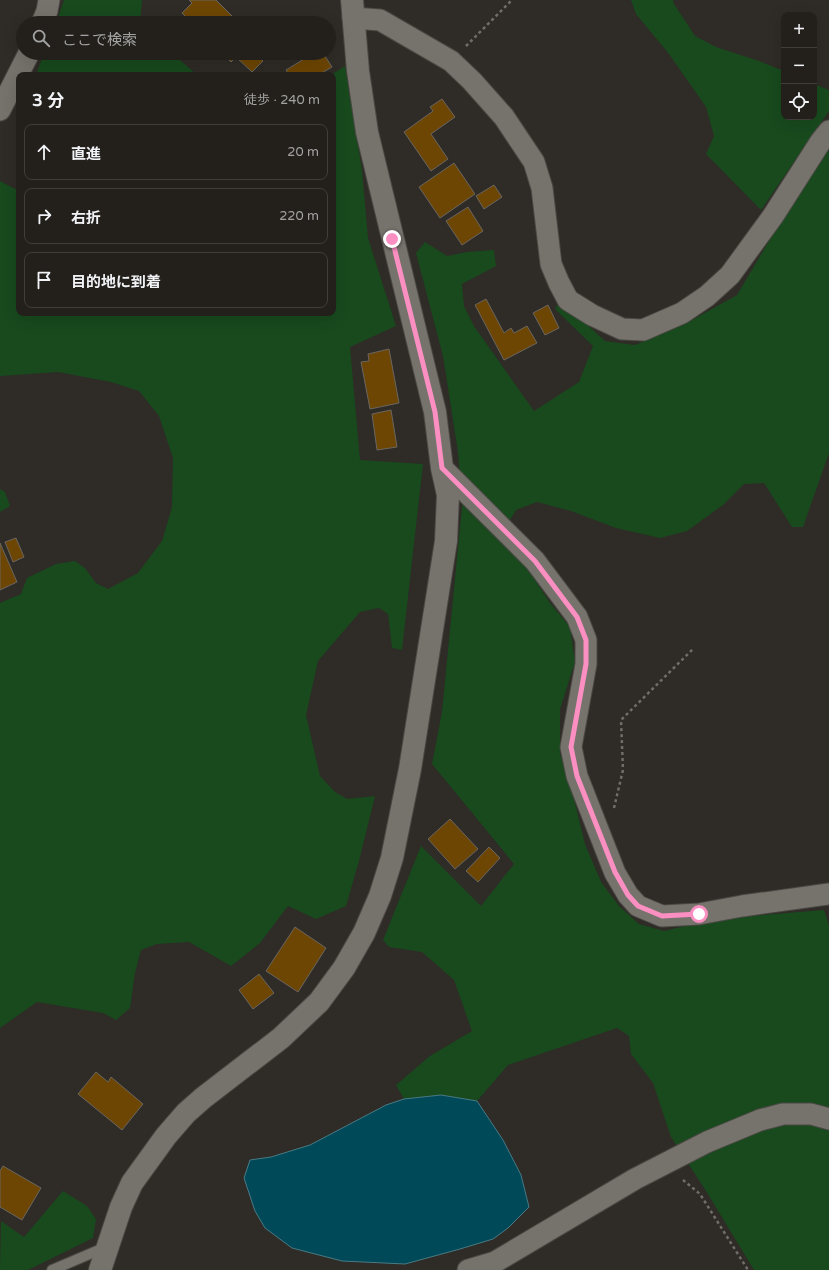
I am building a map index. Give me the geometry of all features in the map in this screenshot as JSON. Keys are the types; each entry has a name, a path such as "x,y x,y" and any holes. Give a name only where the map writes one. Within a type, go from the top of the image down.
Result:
{"street":[{"path":"45,16 49,0"},
{"path":"100,1270 121,1207 132,1183 166,1136 186,1113 203,1098 281,1038 319,1002 348,961 364,934 380,896 392,858 410,770 446,541 448,495 442,468 435,412 367,132 358,71 352,9 380,20 451,61 472,81 504,118 534,162 542,188 551,264 568,300 592,315 622,329 643,330 682,313 707,296 730,275 773,216 829,131"},
{"path":"19,72 25,60"},
{"path":"0,110 16,77"},
{"path":"442,468 535,561 577,617 586,640 586,664 571,747 577,776 615,872 628,895 638,906 662,916 699,914 742,906 829,894"},
{"path":"468,1270 495,1262 635,1180 707,1142 760,1120 783,1114 811,1114 829,1119"}],"lane":[{"path":"52,1270 108,1246"}],"path":[{"path":"451,61 512,0"},
{"path":"614,809 623,770 621,720 694,648"},
{"path":"664,1164 700,1194 748,1270"}],"green space":[{"path":"64,0 142,0 141,16 58,16"},
{"path":"631,0 673,0 674,4 695,36 716,47 781,70 781,120 817,120 817,85 829,90 829,111 761,210 706,154 714,136 706,107 669,54 636,14"},
{"path":"41,60 180,60 194,72 37,72"},
{"path":"345,66 362,170 368,238 396,326 350,347 360,460 423,464 402,650 392,648 388,614 379,608 360,612 318,661 306,715 320,776 335,792 347,799 375,796 346,906 316,919 288,906 260,943 231,966 189,942 157,944 141,950 135,973 130,1008 116,1020 103,1013 37,1002 0,1028 0,603 21,594 27,578 56,564 75,561 85,568 96,583 108,589 138,573 162,541 172,507 173,458 159,416 139,391 111,382 58,372 0,376 0,181 16,189 16,316 336,316 336,72"},
{"path":"829,149 829,453 803,527 792,527 764,483 744,484 723,505 687,531 660,538 616,528 571,511 537,502 516,510 510,520 509,540 550,603 570,627 575,662 560,709 560,754 571,787 585,844 601,882 619,906 639,924 664,931 714,919 824,910 829,925 829,1270 754,1270 671,1137 653,1083 631,1054 629,1036 617,1028 508,1065 477,1101 441,1095 404,1099 396,1085 430,1056 472,1031 454,980 422,952 389,947 383,940 421,846 481,906 514,864 432,764 442,712 462,507 458,452 443,356 416,253 425,242 447,256 467,252 494,250 496,266 462,284 464,306 474,326 534,411 579,382 593,346 555,309 560,300 605,341 635,345 685,324 737,295 785,214"},
{"path":"0,489 5,492 10,506 0,512"},
{"path":"63,1191 87,1206 96,1219 93,1238 28,1270 0,1270 1,1221 24,1237"}],"water":[{"path":"441,1095 477,1101 503,1140 521,1175 529,1207 508,1228 493,1239 405,1264 342,1261 292,1248 265,1228 255,1211 244,1178 250,1160 271,1157 310,1145 386,1105 404,1099"}],"building":[{"path":"189,0 216,0 232,16 185,16 182,13 192,3"},
{"path":"239,60 262,60 263,61 252,72"},
{"path":"302,60 328,60 332,67 323,72 287,72 286,70"},
{"path":"442,99 455,117 431,134 448,159 431,171 404,132 433,111 430,107"},
{"path":"454,163 475,194 440,218 419,187"},
{"path":"494,185 502,197 484,209 476,196"},
{"path":"468,207 483,231 462,245 446,221"},
{"path":"486,299 504,333 511,328 514,333 527,326 537,343 504,360 475,305"},
{"path":"548,305 559,328 545,335 533,313"},
{"path":"389,349 399,403 370,409 361,362 369,361 368,354"},
{"path":"391,410 397,447 377,450 372,414"},
{"path":"16,538 24,557 13,562 5,542"},
{"path":"0,543 17,582 0,590"},
{"path":"450,819 478,849 455,869 428,839"},
{"path":"489,847 500,858 478,882 466,871"},
{"path":"295,927 326,948 298,992 266,971"},
{"path":"259,974 274,993 253,1009 239,990"},
{"path":"96,1072 108,1082 111,1077 143,1104 122,1130 78,1094"},
{"path":"3,1166 41,1188 22,1220 0,1207 0,1171"}],"route":[{"path":"392,239 435,412 442,468 535,561 577,617 586,640 586,664 571,747 577,776 615,872 628,895 638,906 662,916 699,914"}]}
